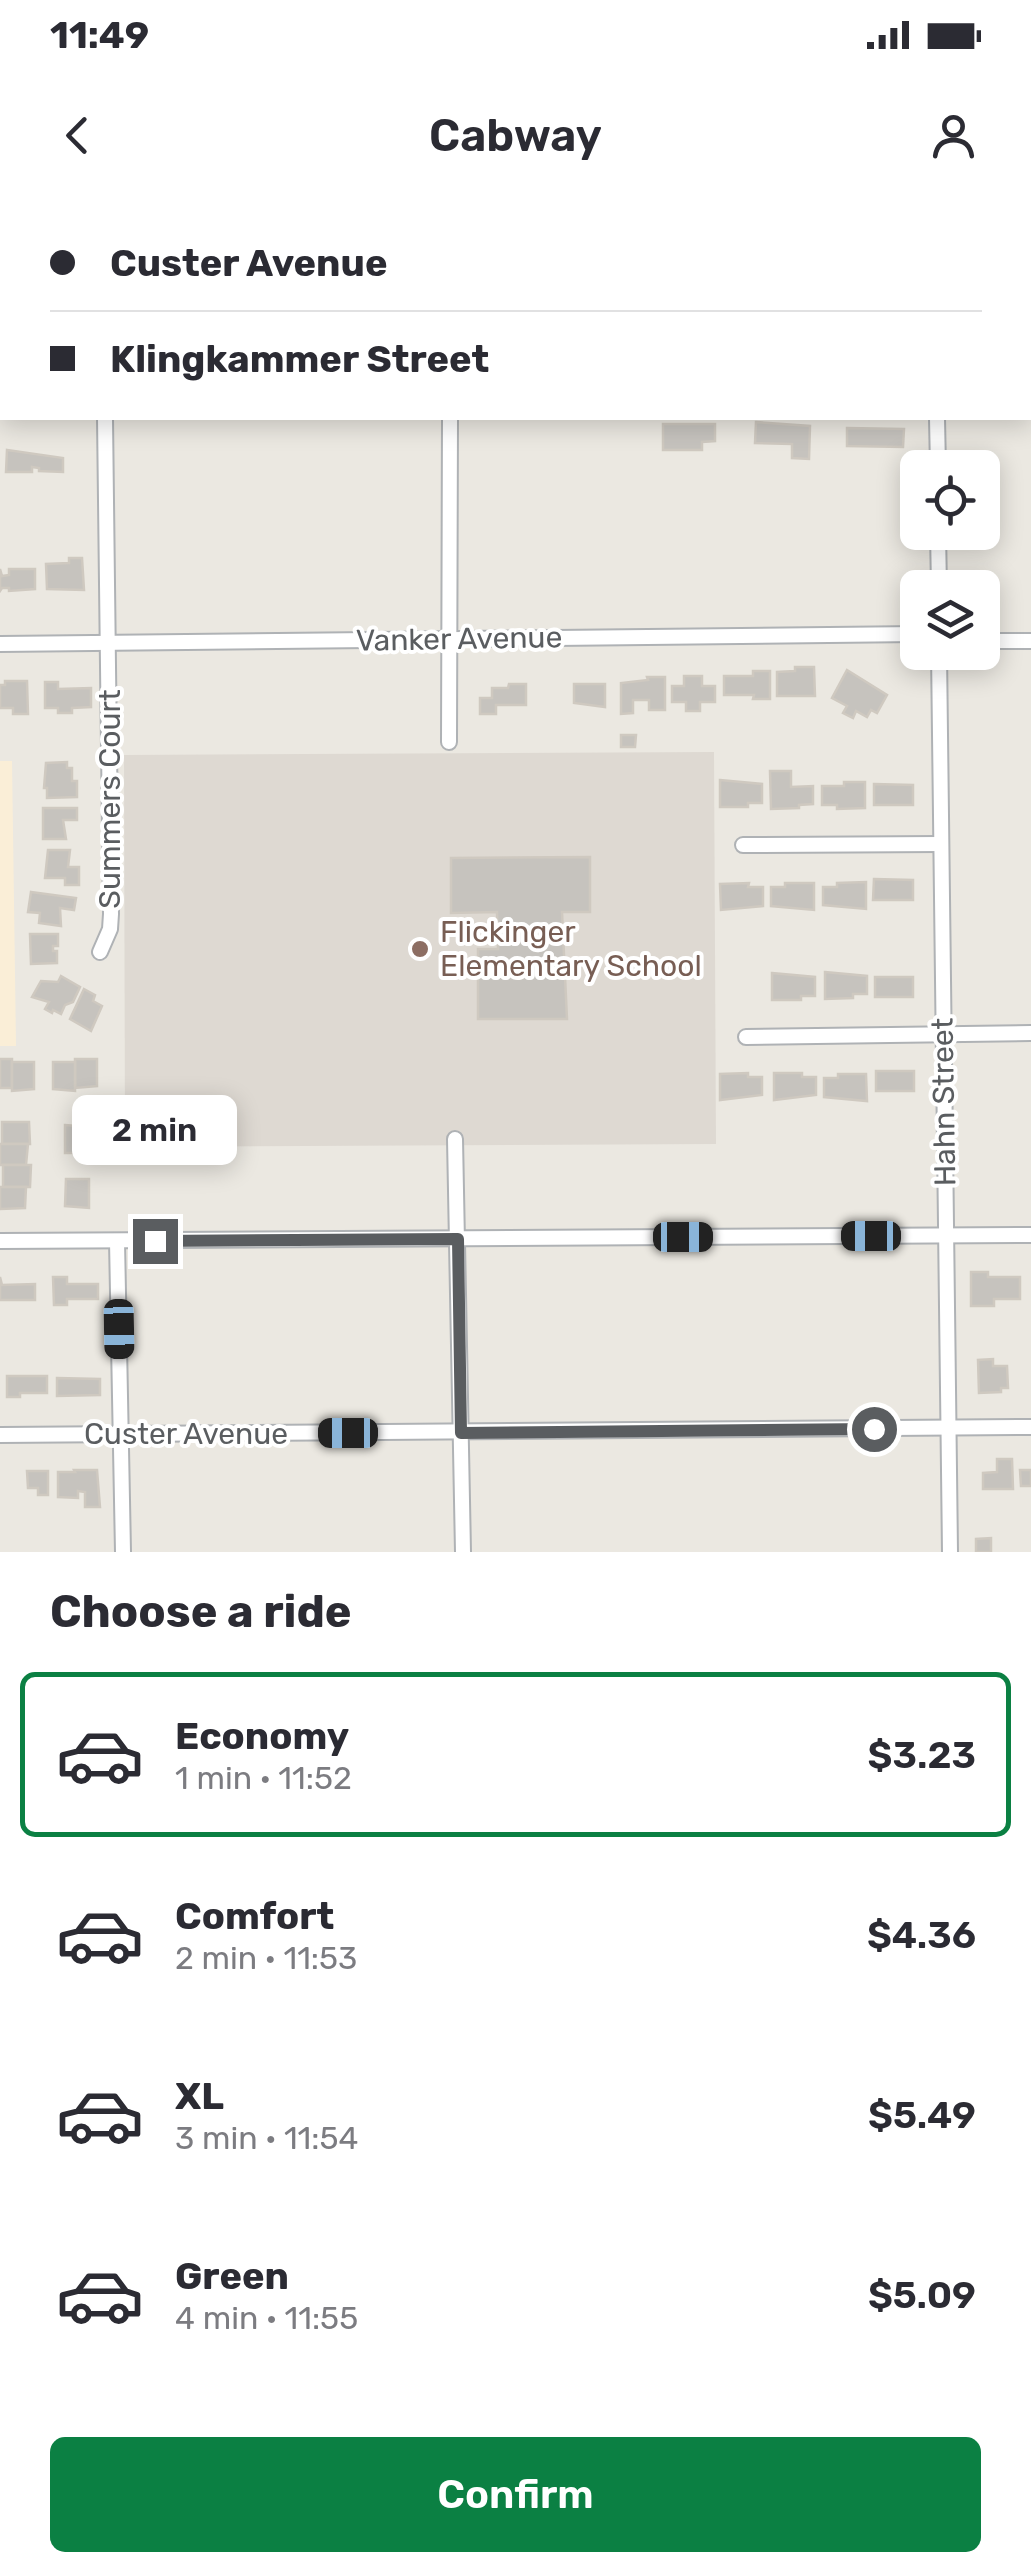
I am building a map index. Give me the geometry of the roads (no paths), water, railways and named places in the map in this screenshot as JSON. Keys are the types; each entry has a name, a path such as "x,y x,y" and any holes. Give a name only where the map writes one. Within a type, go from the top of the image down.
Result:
{"street":[{"name":"Summers Court","path":"100,952 110,929 106,420"},
{"path":"449,742 450,420"},
{"path":"937,420 938,450"},
{"name":"Vanker Avenue","path":"0,644 900,634"},
{"path":"1000,641 1031,641"},
{"name":"Hahn Street","path":"940,670 950,1552"},
{"path":"743,845 942,844"},
{"path":"746,1036 1031,1033"},
{"path":"455,1139 464,1552"},
{"path":"0,1242 1031,1235"},
{"path":"118,1242 124,1552"},
{"name":"Custer Avenue","path":"0,1436 1031,1427"}],"place":[{"name":"Flickinger Elementary School","path":"420,949"}]}
